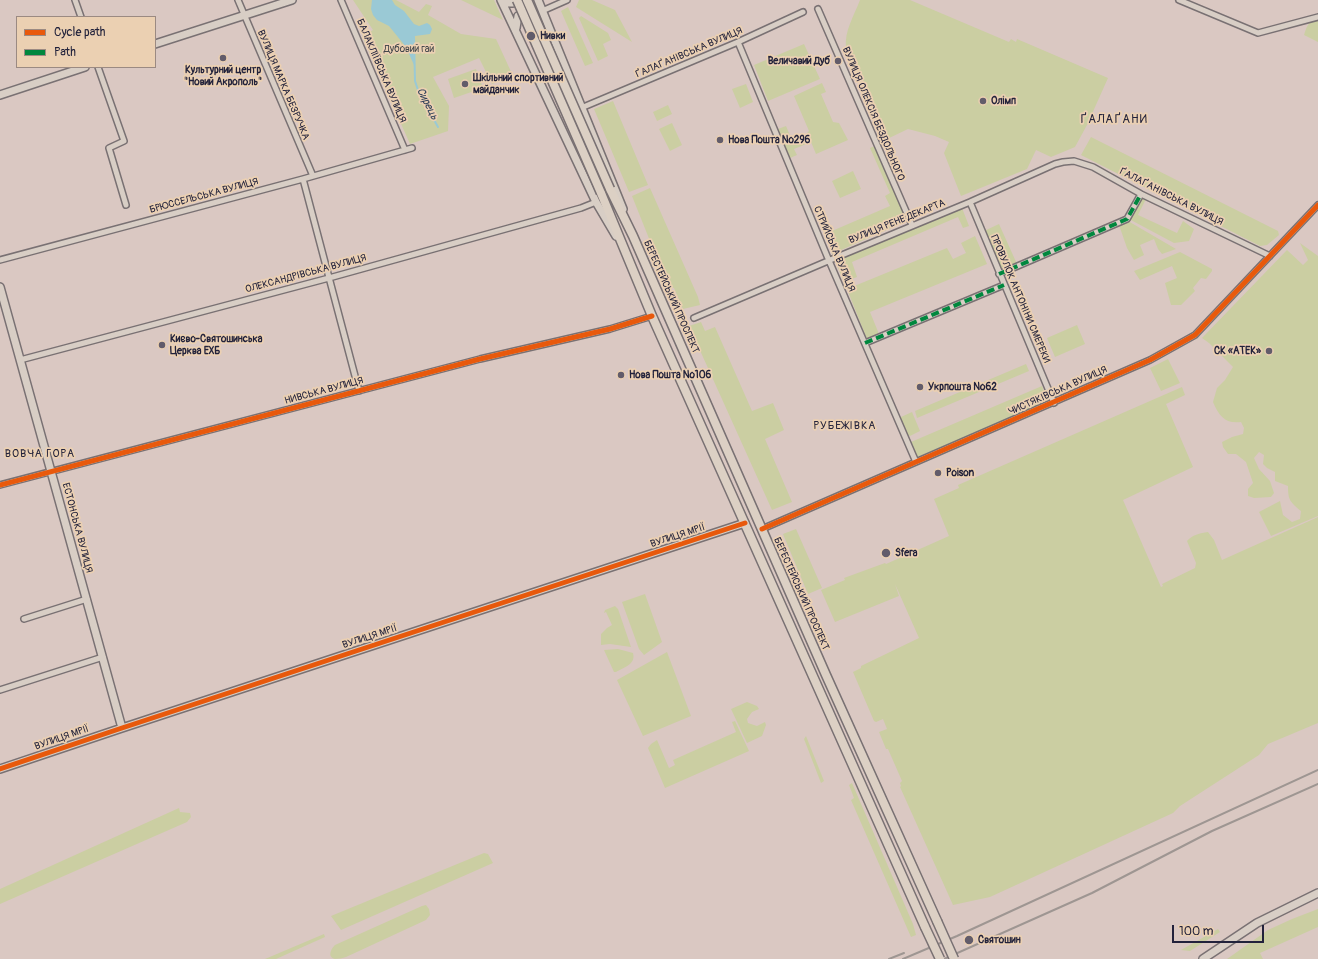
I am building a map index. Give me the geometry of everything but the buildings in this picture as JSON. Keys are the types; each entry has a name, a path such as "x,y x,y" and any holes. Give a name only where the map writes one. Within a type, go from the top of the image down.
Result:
{"main road":[{"name":"БЕРЕСТЕЙСЬКИЙ ПРОСПЕКТ","path":"527,0 954,959"},
{"path":"515,2 601,193 652,316 940,959"}],"street":[{"path":"75,0 81,16"},
{"name":"ВУЛИЦЯ МАРКА БЕЗРУЧКА","path":"238,0 313,176"},
{"path":"156,44 292,0"},
{"name":"БАЛАКЛІЇВСЬКА ВУЛИЦЯ","path":"341,0 405,150"},
{"path":"502,0 509,3 515,2"},
{"path":"502,0 596,202 627,255"},
{"name":"БЕРЕСТЕЙСЬКИЙ ПРОСПЕКТ","path":"538,0 619,198 633,236"},
{"path":"532,10 543,13 567,0"},
{"path":"1179,0 1258,33 1318,17"},
{"name":"ВУЛИЦЯ ОЛЕКСІЯ БЕЗДОЛЬНОГО","path":"818,9 912,226"},
{"name":"ҐАЛАҐАНІВСЬКА ВУЛИЦЯ","path":"581,108 738,42 803,12"},
{"path":"516,29 518,16"},
{"name":"СТРИЙСЬКА ВУЛИЦЯ","path":"738,42 829,260 916,462"},
{"path":"0,95 82,68"},
{"path":"98,68 124,141 109,148 126,205"},
{"name":"БРЮССЕЛЬСЬКА ВУЛИЦЯ","path":"0,260 303,179 412,148"},
{"name":"ҐАЛАҐАНІВСЬКА ВУЛИЦЯ","path":"1063,162 1074,161 1093,167 1141,194 1270,256"},
{"name":"ВУЛИЦЯ РЕНЕ ДЕКАРТА","path":"694,318 970,202 1055,164 1063,162"},
{"path":"303,179 359,391"},
{"path":"999,274 1127,219 1141,194"},
{"name":"ОЛЕКСАНДРІВСЬКА ВУЛИЦЯ","path":"20,360 329,278 581,208 596,202"},
{"name":"ПРОВУЛОК АНТОНІНИ СМЕРЕКИ","path":"970,202 1054,403"},
{"name":"ЧИСТЯКІВСЬКА ВУЛИЦЯ","path":"762,529 1150,360 1195,335 1318,205"},
{"path":"865,343 1004,285"},
{"name":"ЕСТОНСЬКА ВУЛИЦЯ","path":"0,287 122,728"},
{"name":"НИВСЬКА ВУЛИЦЯ","path":"0,485 480,359 610,328 652,316"},
{"name":"ВУЛИЦЯ МРІЇ","path":"0,769 745,523"},
{"path":"24,619 87,599"},
{"path":"0,690 103,657"},
{"path":"1203,959 1257,923 1318,893"}],"green space":[{"name":"Дубовий гай","path":"353,0 396,0 419,12 426,4 432,6 428,15 461,34 496,39 513,76 492,84 479,58 433,77 449,106 448,131 410,144 362,36 373,30"},
{"path":"461,0 494,0 503,20"},
{"path":"579,0 592,0 615,10 632,42 576,7"},
{"name":"Олімп","path":"860,0 910,0 1009,42 1011,39 1016,42 1017,39 1108,78 1087,125 1075,147 1051,157 1036,150 1027,169 961,196 944,153 949,142 935,136 908,129 885,140 846,48 846,36"},
{"path":"568,7 593,63 585,66 561,11"},
{"path":"581,16 608,33 611,40 603,44 608,56 598,61 579,18"},
{"path":"1318,19 1318,42 1304,35 1308,24"},
{"path":"804,44 820,79 768,101 754,65"},
{"path":"476,69 483,88 454,98 448,79"},
{"path":"822,83 826,92 821,94 833,122 839,123 848,140 816,154 811,142 794,149 797,155 790,158 778,129 786,126 792,140 806,134 809,131 794,96"},
{"path":"746,84 753,102 740,108 732,89"},
{"path":"613,101 648,185 629,192 594,109"},
{"path":"668,105 672,114 657,121 653,112"},
{"path":"672,123 682,145 670,151 659,129"},
{"path":"1091,137 1278,231 1279,235 1267,245 1260,246 1081,155"},
{"path":"875,146 906,220 905,222 832,254 825,234 890,206 885,196 890,193 870,148"},
{"path":"853,171 861,189 840,198 832,181"},
{"path":"650,188 698,297 700,305 683,309 674,288 668,286 632,196"},
{"path":"1142,197 1146,199 1138,215 1177,233 1183,221 1194,229 1189,241 1174,243 1129,219"},
{"path":"962,208 969,226 963,228 958,217 852,262 857,277 844,282 835,261"},
{"path":"1128,221 1176,249 1162,254 1154,239 1140,245 1144,255 1134,260 1127,248 1119,225"},
{"path":"999,224 1017,264 1000,271 984,231"},
{"path":"975,236 987,264 870,312 879,334 869,339 866,337 847,289 947,248 953,259 966,253 961,243"},
{"name":"СК «АТЕК»","path":"1300,243 1318,256 1318,516 1271,536 1259,512 1280,501 1283,515 1292,522 1300,519 1301,511 1290,500 1288,495 1288,486 1275,481 1275,472 1263,464 1264,455 1259,452 1254,458 1259,469 1270,481 1274,493 1271,497 1254,498 1248,496 1248,489 1253,483 1246,462 1236,454 1228,454 1223,447 1222,442 1243,434 1244,428 1241,422 1231,422 1223,418 1213,402 1217,388 1225,380 1233,367 1202,338 1287,250 1303,265 1308,260"},
{"path":"1180,252 1212,269 1212,271 1206,279 1201,278 1193,288 1195,291 1181,305 1171,305 1165,283 1177,278 1172,266 1140,280 1134,271"},
{"path":"701,322 705,331 715,327 752,411 773,403 784,430 765,439 792,502 772,510 689,326"},
{"path":"1077,325 1085,344 1055,357 1047,338"},
{"path":"1168,359 1180,383 1161,391 1150,368"},
{"path":"1026,364 1029,371 917,418 915,411"},
{"path":"1042,386 1048,401 1046,403 917,457 911,442"},
{"path":"1182,387 1185,395 1166,404 1193,467 1123,500 1161,587 1163,586 1162,584 1195,568 1196,563 1187,541 1194,536 1208,532 1214,540 1222,560 1318,517 1318,723 1268,744 1259,755 1180,806 1173,813 990,897 953,905 900,787 900,783 902,781 879,732 887,729 883,719 876,722 874,721 853,672 861,668 861,666 919,638 895,584 899,596 835,622 821,590 845,580 844,578 885,563 886,564 949,536 934,499 959,488 958,485"},
{"path":"912,412 920,431 910,436 906,434 900,420 901,417"},
{"path":"796,529 822,588 808,594 783,534"},
{"path":"645,594 662,642 644,655 639,649 622,602"},
{"path":"615,606 618,609 631,647 610,644 601,645 601,634 612,625 606,612 604,613 605,610"},
{"path":"618,649 633,653 634,657 629,665 614,672 604,650"},
{"path":"667,652 691,716 643,736 617,680"},
{"path":"747,702 757,706 759,709 752,712 747,719 748,723 757,726 765,722 766,725 762,736 747,743 731,709"},
{"path":"735,721 749,751 665,788 648,748 651,744 657,740 669,768 675,765 673,760 736,732 732,722"},
{"path":"806,736 824,781 821,783 804,739"},
{"path":"852,783 913,924 916,935 911,937 851,800 854,798 849,785"},
{"path":"179,808 180,812 190,813 191,817 187,822 0,904 0,889"},
{"path":"484,853 488,854 493,863 341,930 331,916"},
{"path":"426,905 429,909 430,915 426,920 346,957 335,959 331,957 331,951 335,945"},
{"path":"1318,909 1318,927 1260,953 1263,959 1227,959 1268,930"},
{"path":"1218,929 1220,932 1190,951 1181,950"},
{"path":"324,934 325,937 276,959 265,959"}],"water":[{"path":"372,0 392,0 395,5 404,11 414,24 419,26 427,23 430,25 432,29 430,34 415,36 413,40 414,65 406,47 389,26 377,20 373,15 371,9"}],"waterway":[{"name":"Сирець","path":"414,37 415,81 419,93 438,127"}],"railway":[{"path":"903,959 957,936 1318,770"},
{"path":"944,959 1092,893 1212,831 1318,784"},
{"path":"889,959 904,953"}],"marked path":[{"path":"999,274 1127,219 1141,194"},
{"path":"865,343 1004,285"}],"cycle path":[{"path":"762,529 1150,360 1195,335 1318,205"},
{"path":"0,485 480,359 610,329 652,316"},
{"path":"0,769 745,523"}],"place":[{"name":"Нивки","path":"531,36"},
{"name":"Культурний центр \"Новий Акрополь\"","path":"223,58"},
{"name":"Величавий Дуб","path":"838,61"},
{"name":"Шкільний спортивний майданчик","path":"465,84"},
{"name":"Олімп","path":"983,101"},
{"name":"Нова Пошта №296","path":"720,140"},
{"name":"Києво-Святошинська Церква ЕХБ","path":"162,345"},
{"name":"СК «АТЕК»","path":"1269,351"},
{"name":"Нова Пошта №106","path":"621,375"},
{"name":"Укрпошта №62","path":"920,387"},
{"name":"Poison","path":"938,473"},
{"name":"Sfera","path":"886,553"},
{"name":"Святошин","path":"969,940"}],"district":[{"name":"ҐАЛАҐАНИ","path":"1114,120"},
{"name":"РУБЕЖІВКА","path":"845,426"},
{"name":"ВОВЧА ГОРА","path":"40,454"}]}
